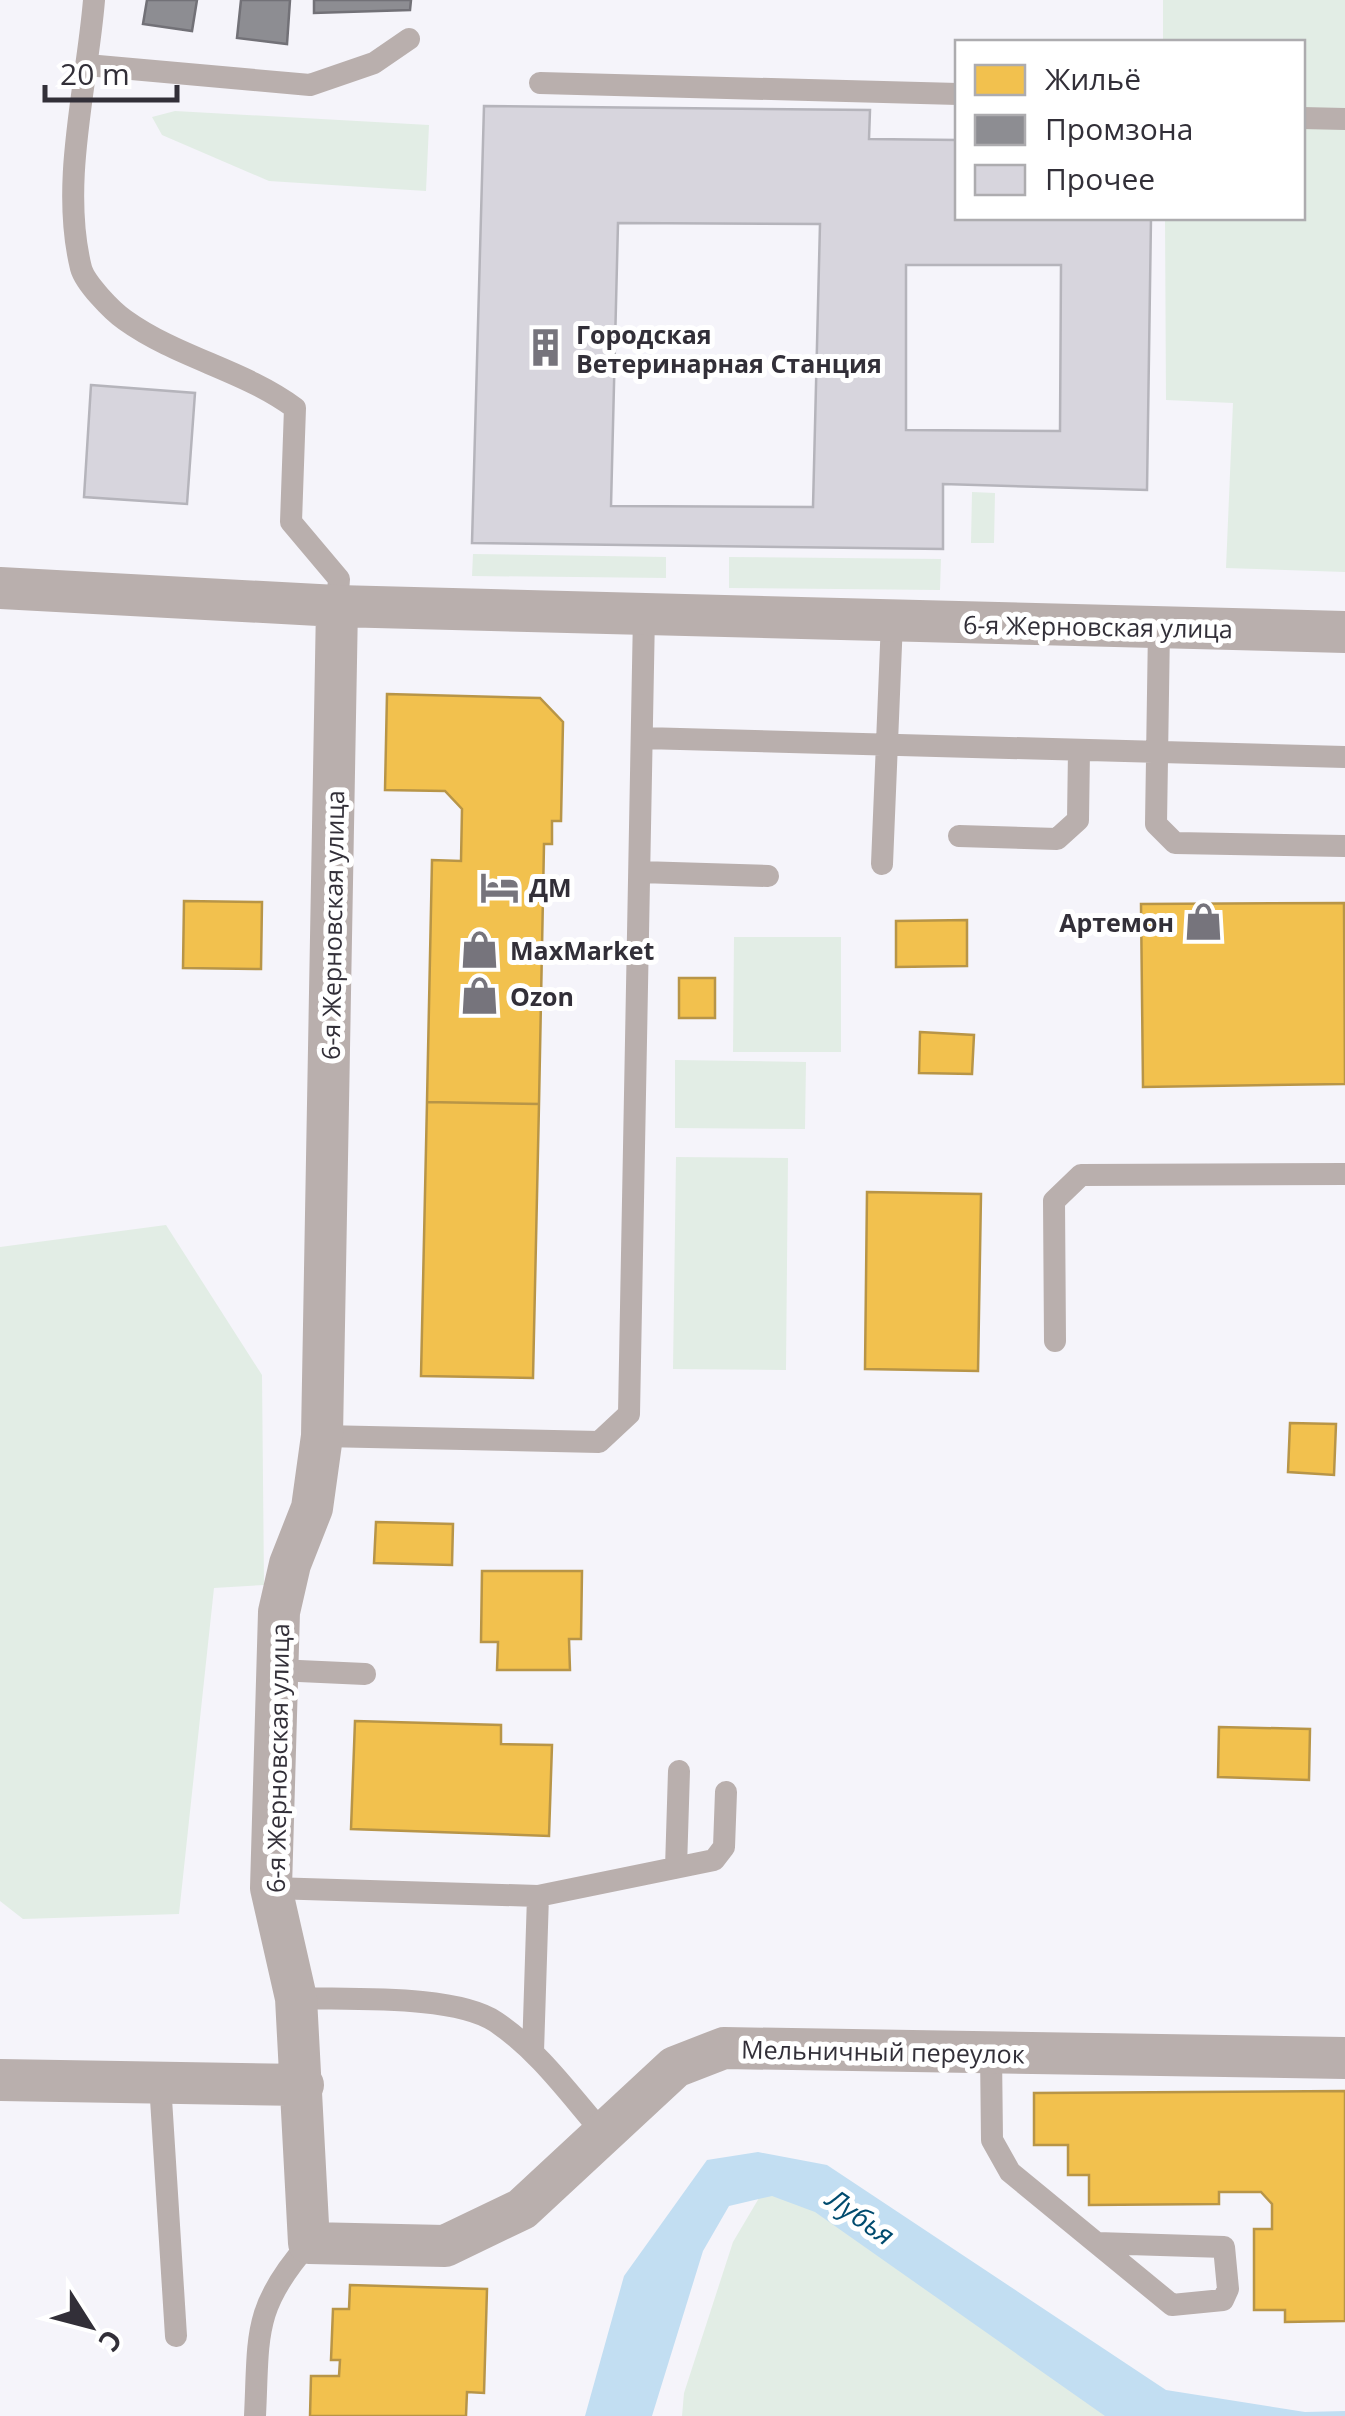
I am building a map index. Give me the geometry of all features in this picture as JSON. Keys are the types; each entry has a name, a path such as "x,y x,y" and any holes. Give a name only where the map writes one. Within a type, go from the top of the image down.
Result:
{"street":[{"path":"0,588 337,606"},
{"name":"6-я Жерновская улица","path":"308,2243 304,2085 296,1998 272,1888 279,1612 290,1564 312,1508 322,1436 337,606 1345,632"},
{"name":"Мельничный переулок","path":"308,2243 445,2246 522,2208 675,2067 724,2048 1345,2058"},
{"path":"0,2080 304,2085"}],"lane":[{"path":"94,0 74,192 81,272 124,320 227,373 263,384 295,408 291,522 339,579 337,606"},
{"path":"88,66 310,86 374,63 409,40"},
{"path":"540,83 955,94"},
{"path":"1305,118 1345,119"},
{"path":"322,1436 600,1442 628,1414 644,614"},
{"path":"882,864 892,621"},
{"path":"1159,628 1156,824 1175,843 1345,846"},
{"path":"643,738 1345,758"},
{"path":"959,836 1057,840 1078,820 1079,750"},
{"path":"640,872 768,876"},
{"path":"1054,1342 1054,1201 1081,1175 1345,1174"},
{"path":"278,1670 366,1674"},
{"path":"676,1868 678,1771"},
{"path":"272,1888 538,1896 714,1860 724,1848 726,1792"},
{"path":"533,2052 538,1896"},
{"path":"296,1998 428,2002 492,2019 533,2052 604,2134"},
{"path":"991,2052 992,2140 1010,2172 1097,2244 1172,2305 1213,2305 1223,2300 1228,2290 1224,2247 1097,2244"},
{"path":"160,2083 176,2336"},
{"path":"255,2416 260,2317 286,2269 308,2243"}],"shaded area":[{"path":"1163,0 1345,0 1345,572 1226,568 1233,403 1166,400 1165,220 1305,220 1305,40 1163,40"},
{"path":"175,111 429,125 426,191 269,181 162,135 152,117"},
{"path":"972,492 995,493 994,543 971,543"},
{"path":"473,554 666,557 666,578 472,576"},
{"path":"729,557 941,559 940,590 729,588"},
{"path":"734,937 841,937 841,1052 733,1052"},
{"path":"675,1060 806,1062 805,1129 675,1128"},
{"path":"676,1157 788,1158 786,1370 673,1369"},
{"path":"166,1225 262,1375 264,1585 214,1588 179,1914 23,1919 0,1901 0,1247"},
{"path":"802,2188 1144,2416 682,2416 684,2393 733,2242 759,2198"}],"water":[{"name":"Лубья","path":"758,2152 827,2165 1166,2390 1305,2412 1345,2411 1345,2416 1105,2416 815,2212 772,2196 729,2206 703,2251 652,2416 585,2416 624,2276 707,2160"}],"building: Жильё":[{"path":"387,694 540,698 563,722 561,821 552,821 552,844 544,844 539,1104 427,1102 432,860 461,861 462,809 445,791 385,790"},
{"path":"184,901 262,902 261,969 183,968"},
{"path":"1344,903 1345,1084 1143,1087 1141,904"},
{"path":"967,920 967,966 896,967 896,921"},
{"path":"679,978 715,978 715,1018 679,1018"},
{"path":"920,1032 974,1035 972,1074 919,1073"},
{"path":"427,1102 539,1104 533,1378 421,1376"},
{"path":"867,1192 981,1194 978,1371 865,1369"},
{"path":"1290,1423 1336,1424 1334,1475 1288,1472"},
{"path":"376,1522 453,1524 452,1565 374,1563"},
{"path":"482,1571 582,1571 581,1639 569,1639 570,1670 497,1670 498,1642 481,1642"},
{"path":"355,1721 501,1725 501,1744 552,1745 549,1836 351,1829"},
{"path":"1219,1727 1310,1729 1309,1780 1218,1777"},
{"path":"1345,2091 1345,2321 1285,2322 1285,2310 1254,2310 1254,2229 1272,2229 1272,2204 1261,2192 1219,2192 1219,2204 1089,2205 1089,2175 1068,2175 1068,2145 1034,2145 1034,2093"},
{"path":"350,2285 487,2289 484,2393 467,2392 466,2416 310,2416 311,2376 339,2376 340,2360 331,2360 333,2309 349,2309"}],"building: Промзона":[{"path":"147,0 197,0 192,31 143,24"},
{"path":"241,0 290,0 287,44 237,38"},
{"path":"314,0 411,0 410,10 314,13"}],"building: Прочее":[{"name":"Городская Ветеринарная Станция","path":"484,106 870,110 869,139 955,140 955,220 1151,220 1147,490 943,484 943,549 472,543","holes":["618,223 820,224 813,507 611,506","906,265 1061,265 1060,431 906,430"]},
{"path":"91,385 195,393 187,504 84,497"}],"place":[{"name":"Городская Ветеринарная Станция","path":"546,348"},
{"name":"ДМ","path":"499,887"},
{"name":"Артемон","path":"1204,922"},
{"name":"MaxMarket","path":"480,950"},
{"name":"Ozon","path":"480,996"}]}
